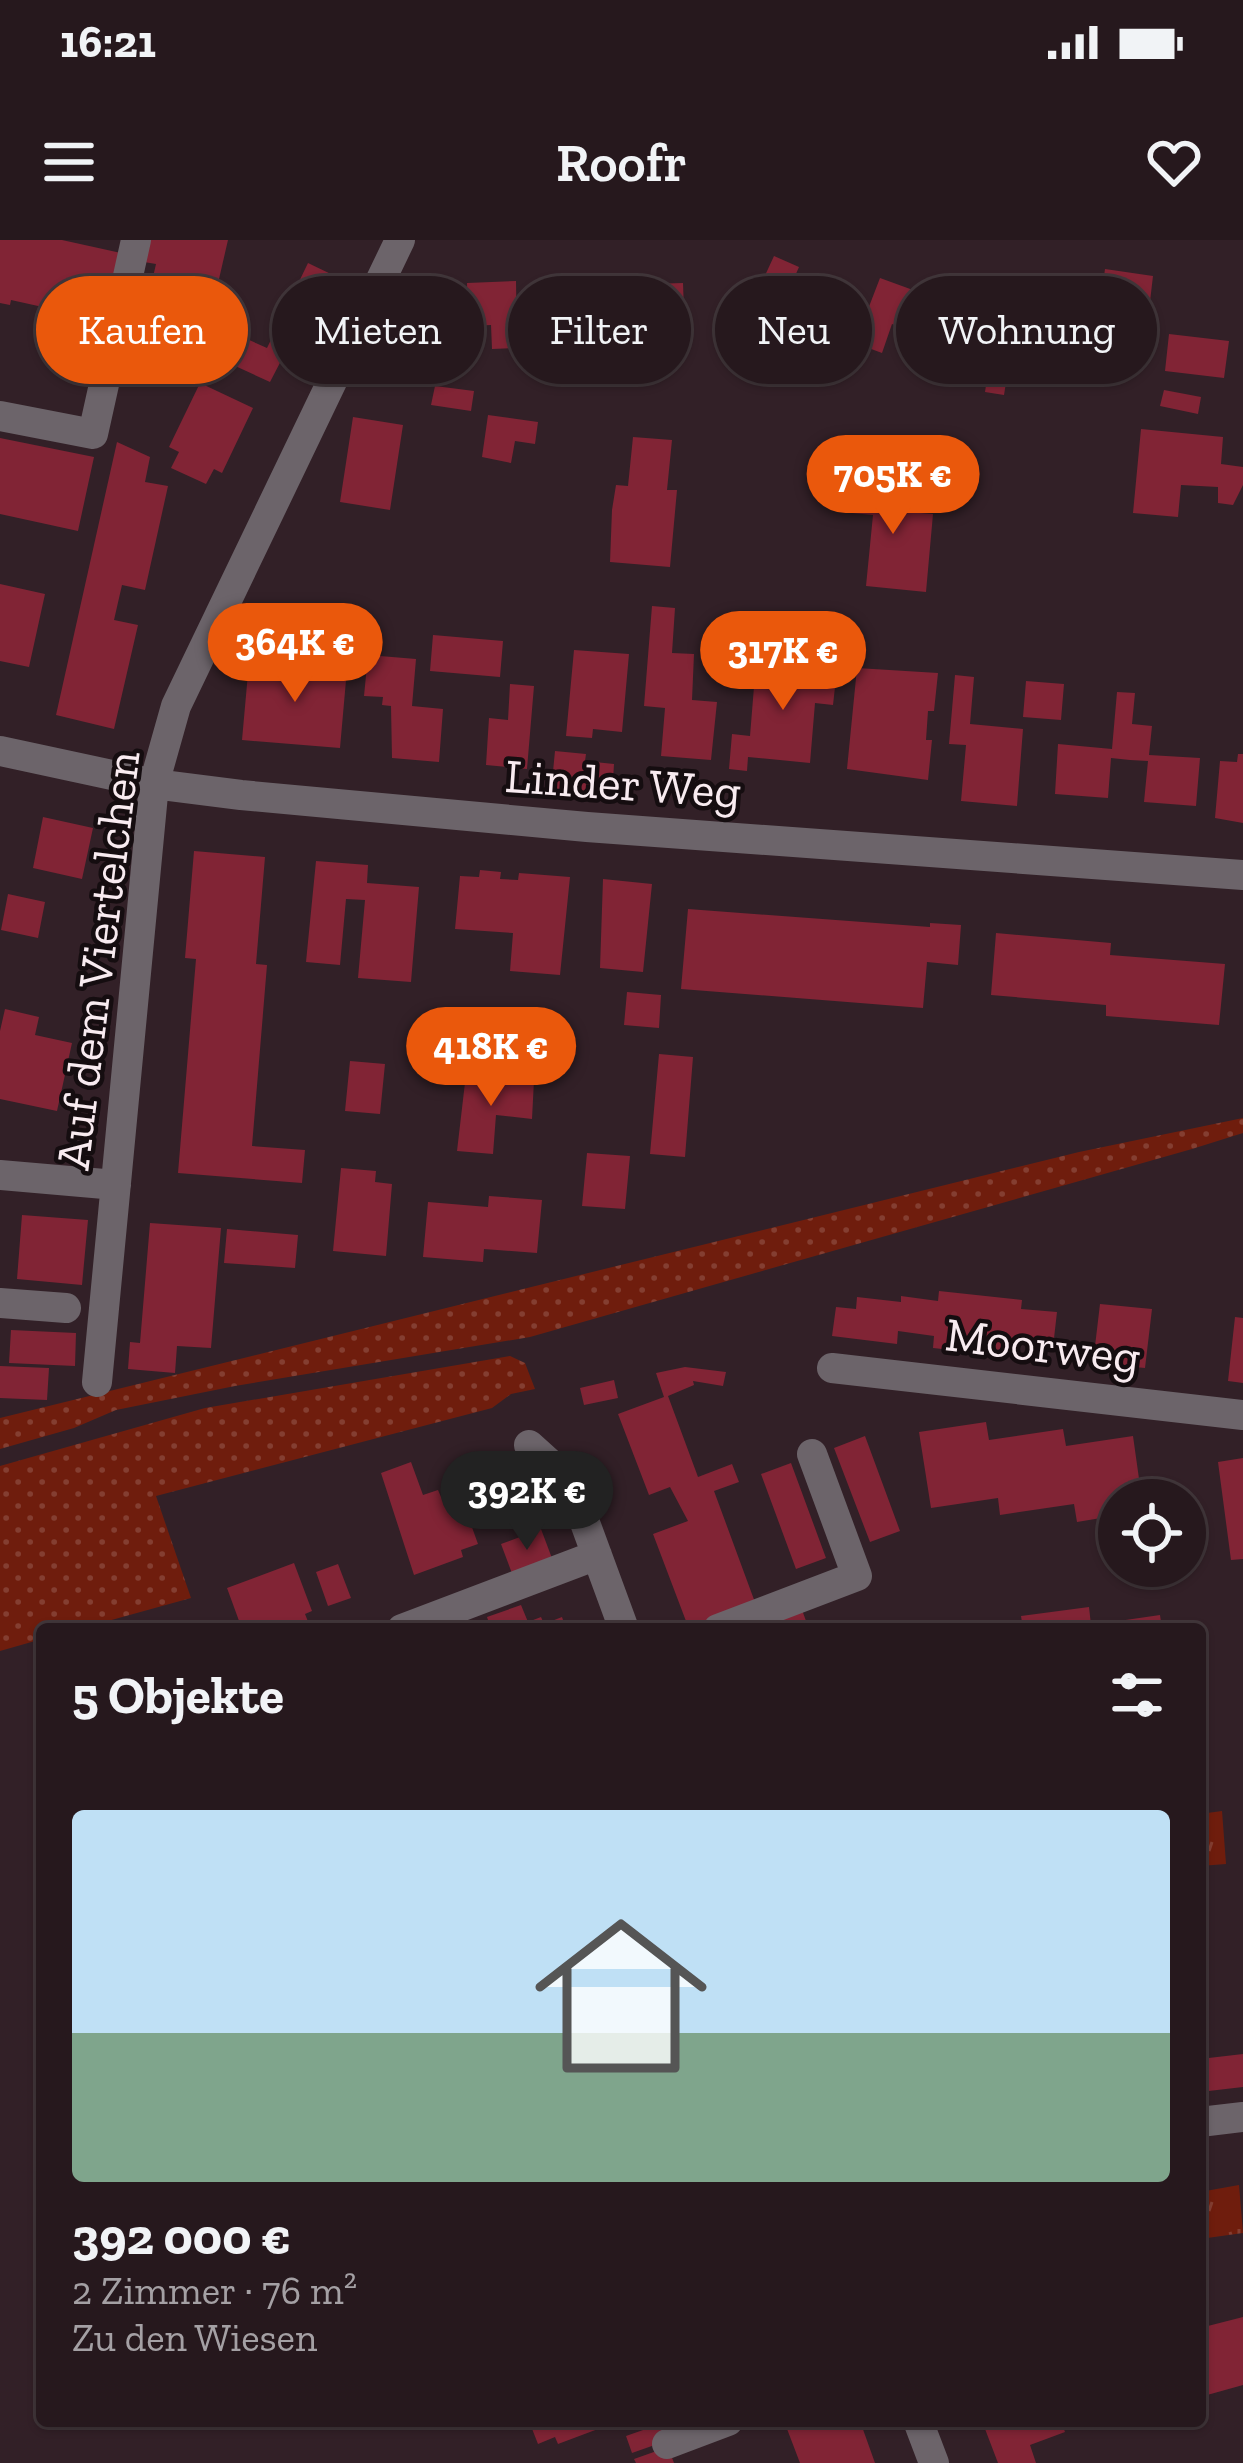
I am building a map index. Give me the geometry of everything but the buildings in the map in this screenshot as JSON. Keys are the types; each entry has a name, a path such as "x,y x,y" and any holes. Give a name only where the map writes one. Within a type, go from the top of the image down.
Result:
{"street":[{"path":"0,416 92,434 136,240"},
{"name":"Auf dem Viertelchen","path":"97,1382 154,784 176,706 400,240"},
{"name":"Linder Weg","path":"0,751 154,784 586,827 1243,874"},
{"path":"0,1175 116,1185"},
{"path":"0,1303 66,1308"},
{"name":"Moorweg","path":"832,1368 1243,1414"},
{"path":"529,1444 570,1482 623,1623"},
{"path":"734,1623 857,1576 812,1454"},
{"path":"418,1623 597,1555"},
{"path":"1206,2121 1243,2117"},
{"path":"920,2427 934,2463"},
{"path":"668,2444 700,2438"}],"green space":[{"path":"1243,1118 1243,1133 1192,1149 530,1337 116,1410 74,1428 0,1449 0,1418 1079,1152"},
{"path":"510,1356 525,1363 535,1389 511,1394 492,1408 156,1496 191,1598 101,1623 36,1623 36,1641 0,1651 0,1466 205,1408"},
{"path":"1222,1811 1226,1864 1206,1866 1206,1813"},
{"path":"1239,2185 1243,2233 1206,2238 1206,2191"}]}
